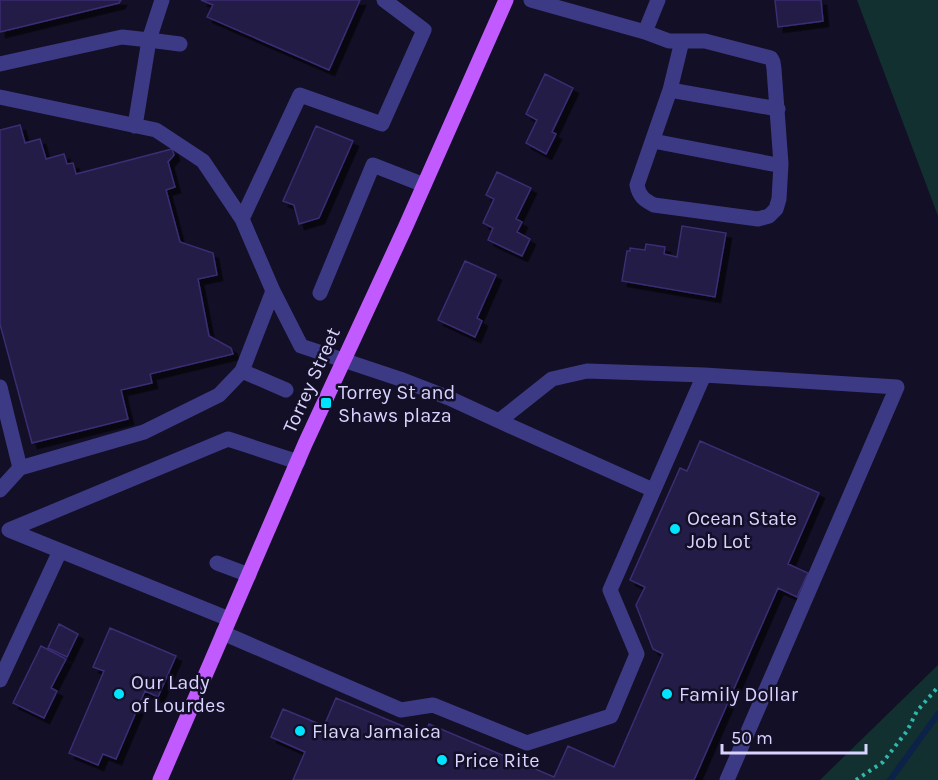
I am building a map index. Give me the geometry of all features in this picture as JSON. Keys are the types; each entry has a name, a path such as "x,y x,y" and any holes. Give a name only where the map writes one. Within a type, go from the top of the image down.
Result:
{"main road":[{"name":"Torrey Street","path":"160,780 298,462 506,0"}],"lane":[{"path":"135,126 149,40 162,0"},
{"path":"242,219 300,95 382,124 424,30 384,0"},
{"path":"531,0 669,41 682,41 705,42 771,58 778,109 780,164 779,199 776,210 769,216 758,219 654,205 645,201 639,194 637,185 670,90 682,41"},
{"path":"645,32 658,0"},
{"path":"0,63 122,37 180,44"},
{"path":"670,90 778,109"},
{"path":"0,97 156,130 203,161 242,219 273,291 302,345 449,398 654,490"},
{"path":"653,141 780,164"},
{"path":"320,293 373,165 424,185"},
{"path":"0,490 20,468 144,432 219,395 242,371 273,291"},
{"path":"242,371 286,390"},
{"path":"499,421 552,380 587,371 704,375 897,387 727,780"},
{"path":"298,462 228,439 9,530 226,626 401,710 434,705 526,743 611,716 637,654 610,590 704,375"},
{"path":"0,387 20,468"},
{"path":"0,680 60,551"},
{"path":"217,563 249,575"}],"path":[{"path":"856,780 883,762 907,731 917,711 938,687"}],"green space":[{"path":"857,0 938,0 938,216"},
{"path":"938,665 938,780 820,780"}],"building":[{"path":"0,0 121,0 119,3 0,32"},
{"path":"201,0 360,0 329,70 207,17 213,5"},
{"path":"775,0 821,0 823,21 778,27"},
{"path":"545,74 573,88 552,132 556,134 546,154 526,143 537,120 526,114"},
{"path":"20,125 25,143 40,139 46,159 64,154 67,164 73,163 76,174 172,149 174,155 168,162 175,187 166,190 180,242 213,253 217,275 198,279 209,336 231,348 233,354 150,374 152,383 121,390 128,419 32,443 0,324 0,130"},
{"path":"316,126 353,141 319,218 299,224 294,205 283,201"},
{"path":"497,172 531,188 516,219 522,222 517,232 530,239 522,256 488,240 493,228 483,223 494,199 486,195"},
{"path":"682,226 726,233 715,297 622,281 627,251 630,251 630,248 645,250 646,244 665,247 664,254 677,257"},
{"path":"465,261 496,275 477,318 482,321 475,337 438,320"},
{"path":"700,441 819,493 788,564 808,573 797,597 778,588 694,780 293,780 305,752 271,737 283,709 324,726 336,698 424,735 429,724 554,777 568,746 614,767 663,654 653,649 636,605 645,587 630,580 680,468 687,471"},
{"path":"59,624 78,634 67,657 48,648"},
{"name":"Our Lady of Lourdes","path":"110,628 176,656 158,697 145,691 116,759 103,754 98,765 69,753 104,671 93,667"},
{"path":"41,646 66,659 51,688 57,691 44,718 13,703"}],"waterway":[{"path":"890,780 938,714"}],"place":[{"name":"Torrey St and Shaws plaza","path":"326,403"},
{"name":"Ocean State Job Lot","path":"675,529"},
{"name":"Our Lady of Lourdes","path":"119,694"},
{"name":"Family Dollar","path":"667,694"},
{"name":"Flava Jamaica","path":"300,731"},
{"name":"Price Rite","path":"442,760"}]}
